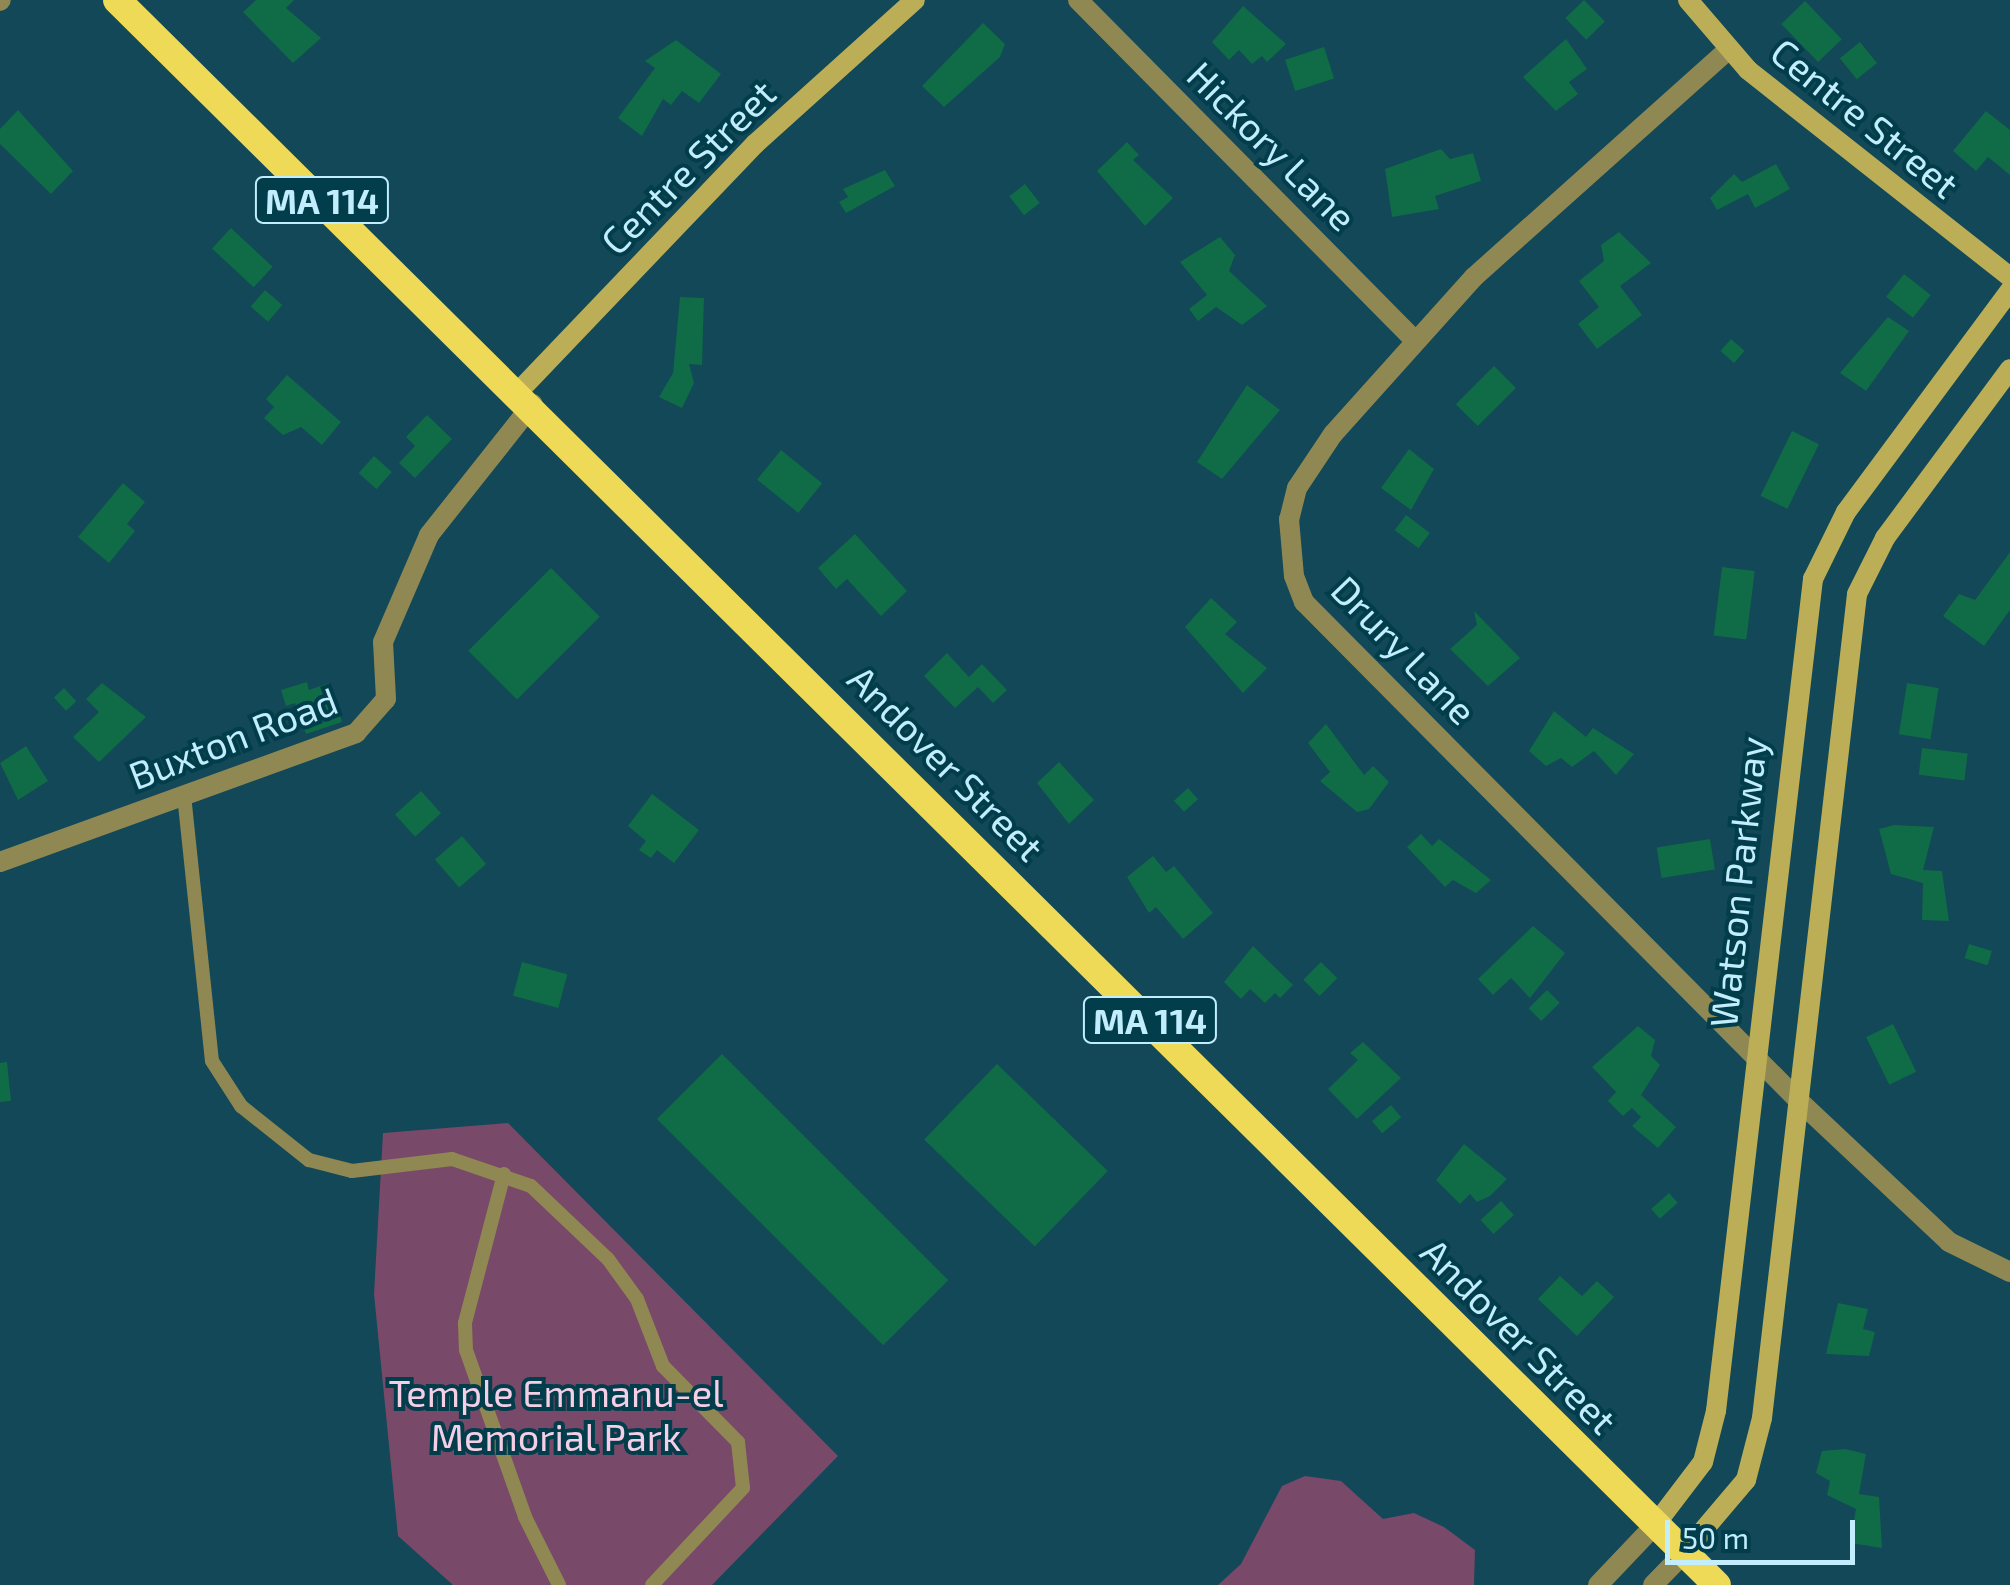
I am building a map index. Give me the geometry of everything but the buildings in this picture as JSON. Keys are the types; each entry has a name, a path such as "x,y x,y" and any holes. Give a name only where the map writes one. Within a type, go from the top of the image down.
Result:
{"highway":[{"name":"Andover Street","path":"117,0 526,398 1717,1585"}],"main road":[{"name":"Centre Street","path":"526,398 755,144 914,0"},
{"name":"Centre Street","path":"1688,0 1728,49 2010,277"},
{"name":"Watson Parkway","path":"1655,1524 1688,1488 1712,1434 1812,580 1846,512 2010,290"},
{"path":"1684,1553 1730,1506 1757,1446 1857,594 1885,538 2010,370"}],"street":[{"name":"Hickory Lane","path":"1078,0 1416,341"},
{"name":"Drury Lane","path":"1728,49 1591,165 1416,341 1313,458 1297,488 1290,546 1304,602 1798,1100 1949,1242 2010,1272"},
{"name":"Buxton Road","path":"0,862 334,745 372,718 386,699 384,642 429,535 526,398"},
{"path":"1598,1585 1655,1524"},
{"path":"1653,1585 1684,1553"}],"lane":[{"path":"184,795 212,1062 241,1106 309,1160 352,1171 452,1159 531,1186 608,1259 638,1299 663,1366 738,1442 744,1488 652,1585"},
{"path":"504,1174 465,1323 466,1350 531,1532 559,1585"}],"green space":[{"name":"Temple Emmanu-el Memorial Park","path":"508,1123 838,1456 712,1585 453,1585 398,1536 374,1294 383,1133"},
{"path":"1305,1476 1341,1481 1383,1519 1414,1513 1444,1527 1475,1550 1474,1585 1218,1585 1241,1564 1282,1486"}]}
